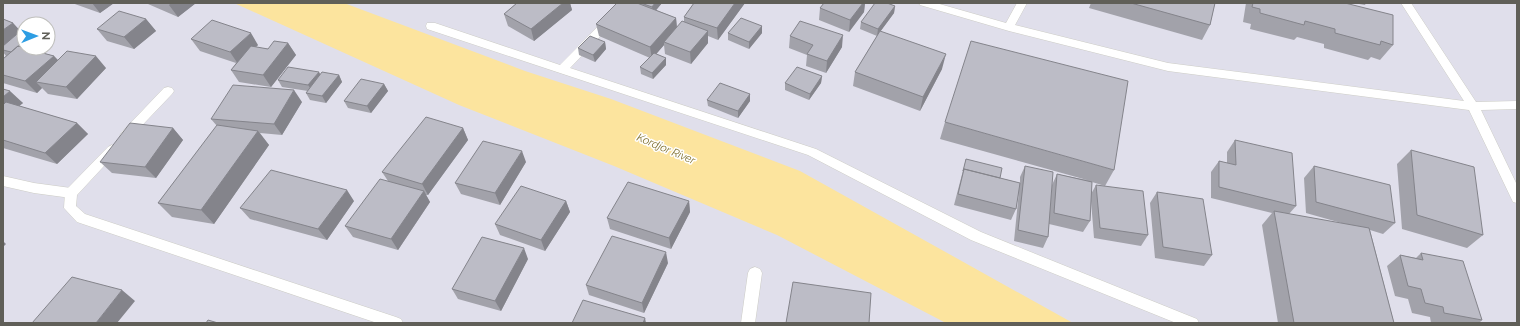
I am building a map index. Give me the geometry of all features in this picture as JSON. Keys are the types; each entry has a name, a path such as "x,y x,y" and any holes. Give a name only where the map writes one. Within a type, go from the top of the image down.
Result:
{"street":[{"path":"562,69 627,3"},
{"path":"924,3 1009,27 1168,67 1473,106 1517,105"},
{"path":"1009,27 1022,3"},
{"path":"1406,3 1473,106 1517,198"},
{"path":"431,26 812,152 976,236 1192,323"},
{"path":"168,91 71,193 70,208 81,218 396,323"},
{"path":"3,181 34,188 71,193"},
{"path":"748,323 755,273"}],"water":[{"name":"Kordjor River","path":"234,3 344,3 525,71 611,99 800,171 1073,323 946,323 777,235 614,166 459,105"}],"building":[{"path":"517,3 563,3 531,29 504,14"},
{"path":"617,3 637,3 676,18 650,47 596,24"},
{"path":"641,3 655,3 652,7"},
{"path":"694,3 735,3 717,28 684,17"},
{"path":"824,3 863,3 850,20 820,8"},
{"path":"875,3 887,3 895,6 878,29 861,22"},
{"path":"1131,3 1215,3 1210,25"},
{"path":"1253,3 1345,3 1393,15 1393,45 1381,41 1380,45 1335,33 1335,29 1305,21 1304,25 1260,13 1260,9 1252,7"},
{"path":"119,11 146,19 124,37 97,29"},
{"path":"741,18 762,26 749,42 728,33"},
{"path":"3,19 13,23 3,30"},
{"path":"212,20 251,33 230,52 191,39"},
{"path":"682,21 708,31 690,52 664,42"},
{"path":"800,21 843,35 827,61 807,54 813,45 790,36"},
{"path":"880,31 946,54 923,97 855,72"},
{"path":"16,35 16,48 11,52 3,50 3,46"},
{"path":"590,36 605,42 593,55 578,48"},
{"path":"274,41 288,43 263,75 231,70 251,46 268,49"},
{"path":"971,41 1128,81 1114,170 945,122"},
{"path":"16,48 16,56 54,56 25,81 3,75 3,59"},
{"path":"67,51 96,56 66,87 36,82"},
{"path":"654,53 666,58 652,73 640,67"},
{"path":"288,67 319,72 308,85 278,80"},
{"path":"797,67 822,76 810,94 785,83"},
{"path":"322,72 339,75 322,96 306,93"},
{"path":"361,79 384,84 367,106 344,101"},
{"path":"720,83 750,94 738,111 707,100"},
{"path":"233,85 294,90 274,124 211,119"},
{"path":"3,89 10,91 3,97"},
{"path":"6,102 77,123 45,153 3,140 3,105"},
{"path":"426,117 463,128 422,184 382,172"},
{"path":"130,123 173,128 145,167 100,162"},
{"path":"217,125 258,131 201,210 158,203"},
{"path":"1235,140 1292,153 1296,206 1219,187 1219,161 1236,165"},
{"path":"483,141 522,151 495,193 455,183"},
{"path":"1411,150 1474,167 1483,235 1417,215"},
{"path":"966,159 1002,168 1000,178 964,169 963,171"},
{"path":"1025,166 1053,172 1048,237 1018,230"},
{"path":"1314,166 1390,185 1395,223 1316,202"},
{"path":"964,169 1020,183 1016,209 958,194"},
{"path":"271,170 347,190 318,229 240,208"},
{"path":"1057,174 1092,182 1090,221 1054,213"},
{"path":"380,179 424,191 391,239 345,226"},
{"path":"628,182 689,201 669,238 607,218"},
{"path":"1096,185 1143,191 1148,235 1100,228"},
{"path":"521,186 566,201 541,240 495,224"},
{"path":"1157,192 1203,199 1212,255 1163,247"},
{"path":"1274,211 1369,228 1394,323 1294,323"},
{"path":"612,236 666,252 642,303 586,285"},
{"path":"482,237 524,248 495,301 452,289"},
{"path":"1421,253 1463,261 1482,320 1444,313 1443,307 1425,303 1421,289 1408,286 1400,255 1423,260"},
{"path":"72,277 122,290 96,323 32,323"},
{"path":"793,282 871,293 869,323 786,323"},
{"path":"583,300 645,318 643,323 572,323"},
{"path":"208,320 218,323 206,323"}]}
